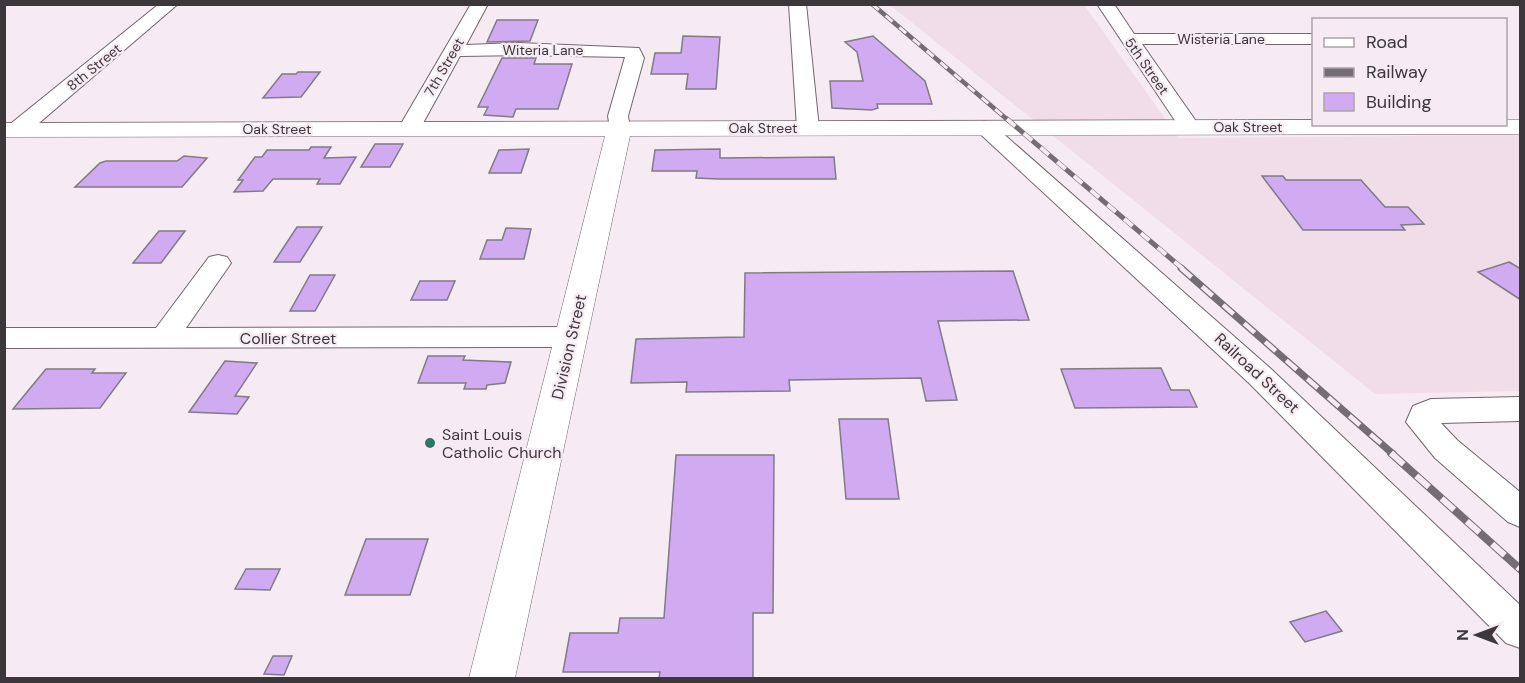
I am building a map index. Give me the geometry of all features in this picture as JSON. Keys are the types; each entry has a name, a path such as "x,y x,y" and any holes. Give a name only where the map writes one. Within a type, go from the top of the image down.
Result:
{"main road":[{"name":"Oak Street","path":"11,130 1521,127"},
{"name":"Division Street","path":"492,678 619,129"}],"street":[{"name":"8th Street","path":"11,130 170,4"},
{"name":"7th Street","path":"409,129 480,4"},
{"path":"797,4 808,128"},
{"name":"5th Street","path":"1105,4 1189,127"},
{"name":"Wisteria Lane","path":"1128,39 1312,39"},
{"name":"Witeria Lane","path":"453,51 518,49 632,52"},
{"name":"Division Street","path":"619,129 618,116 635,58 632,52"},
{"name":"Railroad Street","path":"984,127 1269,384 1521,630"},
{"path":"163,339 218,263"},
{"name":"Collier Street","path":"4,338 571,337"},
{"path":"1521,409 1462,409 1424,414 1422,422 1446,449 1521,512"}],"shaded area":[{"path":"890,5 1084,5 1179,138 1520,135 1520,256 1516,257 1520,260 1520,391 1375,394"}],"building":[{"path":"497,20 538,20 530,41 487,42"},
{"path":"683,36 720,37 716,89 686,89 688,74 651,74 655,53 681,53"},
{"path":"873,36 925,81 932,104 877,104 878,108 872,110 832,108 830,81 863,81 857,52 845,42"},
{"path":"502,58 536,58 534,64 572,64 558,109 516,109 513,117 484,115 488,107 478,107"},
{"path":"320,72 301,97 263,98 282,74"},
{"path":"375,144 403,144 390,167 361,167"},
{"path":"311,147 331,147 324,158 356,157 340,184 317,184 320,179 273,179 263,191 234,192 243,180 238,180 255,157 262,157 267,150 309,150"},
{"path":"529,149 521,173 489,173 499,150"},
{"path":"720,149 720,158 834,157 836,179 696,178 697,171 652,171 655,150"},
{"path":"184,156 207,158 182,187 75,187 100,163 106,161 177,161"},
{"path":"1262,176 1283,176 1286,180 1361,180 1385,207 1408,207 1424,224 1401,225 1405,230 1303,230"},
{"path":"297,227 322,227 300,262 274,262"},
{"path":"506,228 531,229 524,259 480,259 487,240 502,240"},
{"path":"159,231 185,231 161,263 133,263"},
{"path":"1509,262 1521,269 1521,300 1478,272"},
{"path":"1013,271 1029,320 938,321 957,400 926,401 921,378 789,380 790,391 686,392 687,382 631,383 636,339 744,337 745,273"},
{"path":"310,275 335,275 315,311 290,311"},
{"path":"420,281 455,281 447,300 411,300"},
{"path":"428,356 465,356 463,360 511,362 505,383 487,385 486,389 464,389 466,383 418,383"},
{"path":"225,361 257,363 235,396 249,397 237,414 189,412"},
{"path":"1161,368 1171,390 1189,390 1197,407 1075,408 1061,369"},
{"path":"46,369 95,369 92,373 126,373 100,408 13,409"},
{"path":"839,419 888,419 899,499 846,499"},
{"path":"676,455 774,455 773,613 753,613 753,678 659,678 660,672 563,672 570,633 618,633 620,618 664,618"},
{"path":"366,539 428,539 410,595 345,595"},
{"path":"246,569 280,569 270,590 235,589"},
{"path":"1326,611 1342,631 1305,642 1290,622"},
{"path":"273,656 292,656 284,675 264,674"}],"railway":[{"path":"872,4 1009,121"},
{"path":"1007,119 1183,269"},
{"path":"1181,268 1393,454"},
{"path":"1391,453 1520,569"}],"place":[{"name":"Saint Louis Catholic Church","path":"430,443"}]}
